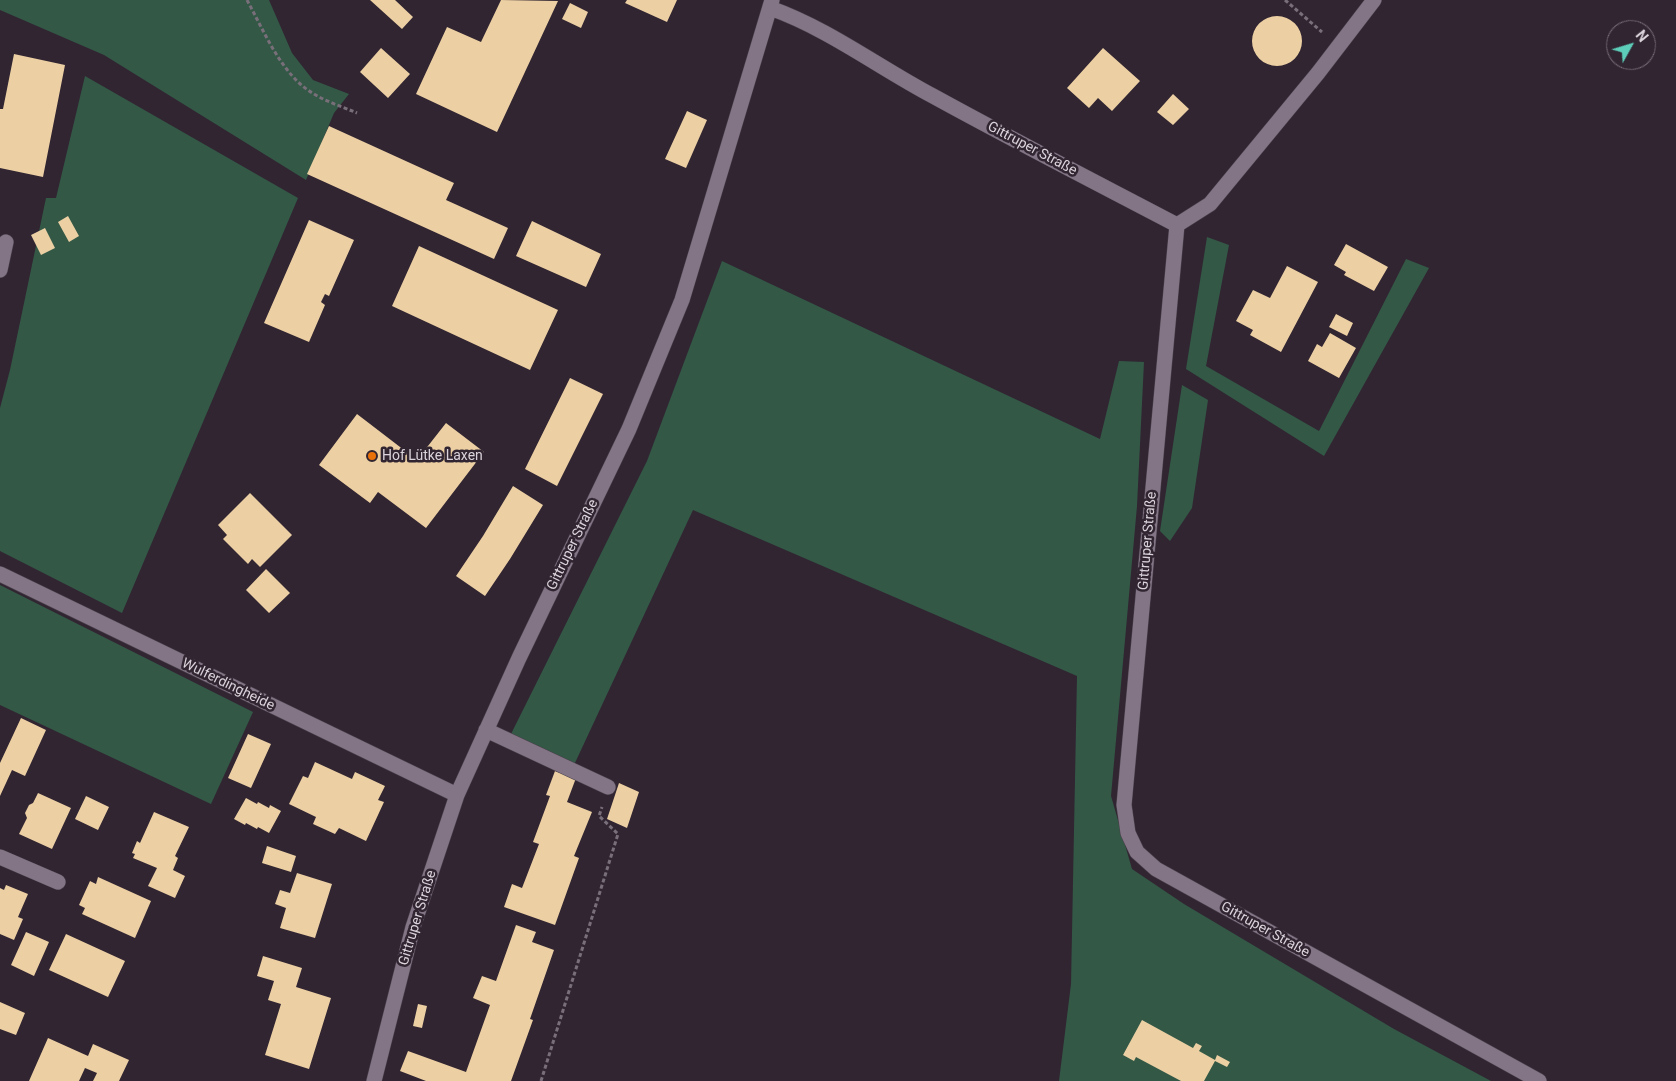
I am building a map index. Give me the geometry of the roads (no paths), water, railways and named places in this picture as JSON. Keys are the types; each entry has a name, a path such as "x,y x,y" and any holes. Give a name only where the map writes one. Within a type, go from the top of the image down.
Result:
{"street":[{"path":"1177,225 1210,204 1339,46 1374,0"},
{"name":"Gittruper Straße","path":"374,1081 413,927 456,795 629,429 682,300 771,4 825,32 931,95 1177,225 1124,805 1128,833 1137,852 1156,869 1539,1081"},
{"path":"0,270 6,242"},
{"name":"Wulferdingheide","path":"0,574 456,795"},
{"path":"486,730 608,787"},
{"path":"0,857 58,882"}],"place":[{"name":"Hof Lütke Laxen","path":"372,456"}]}
